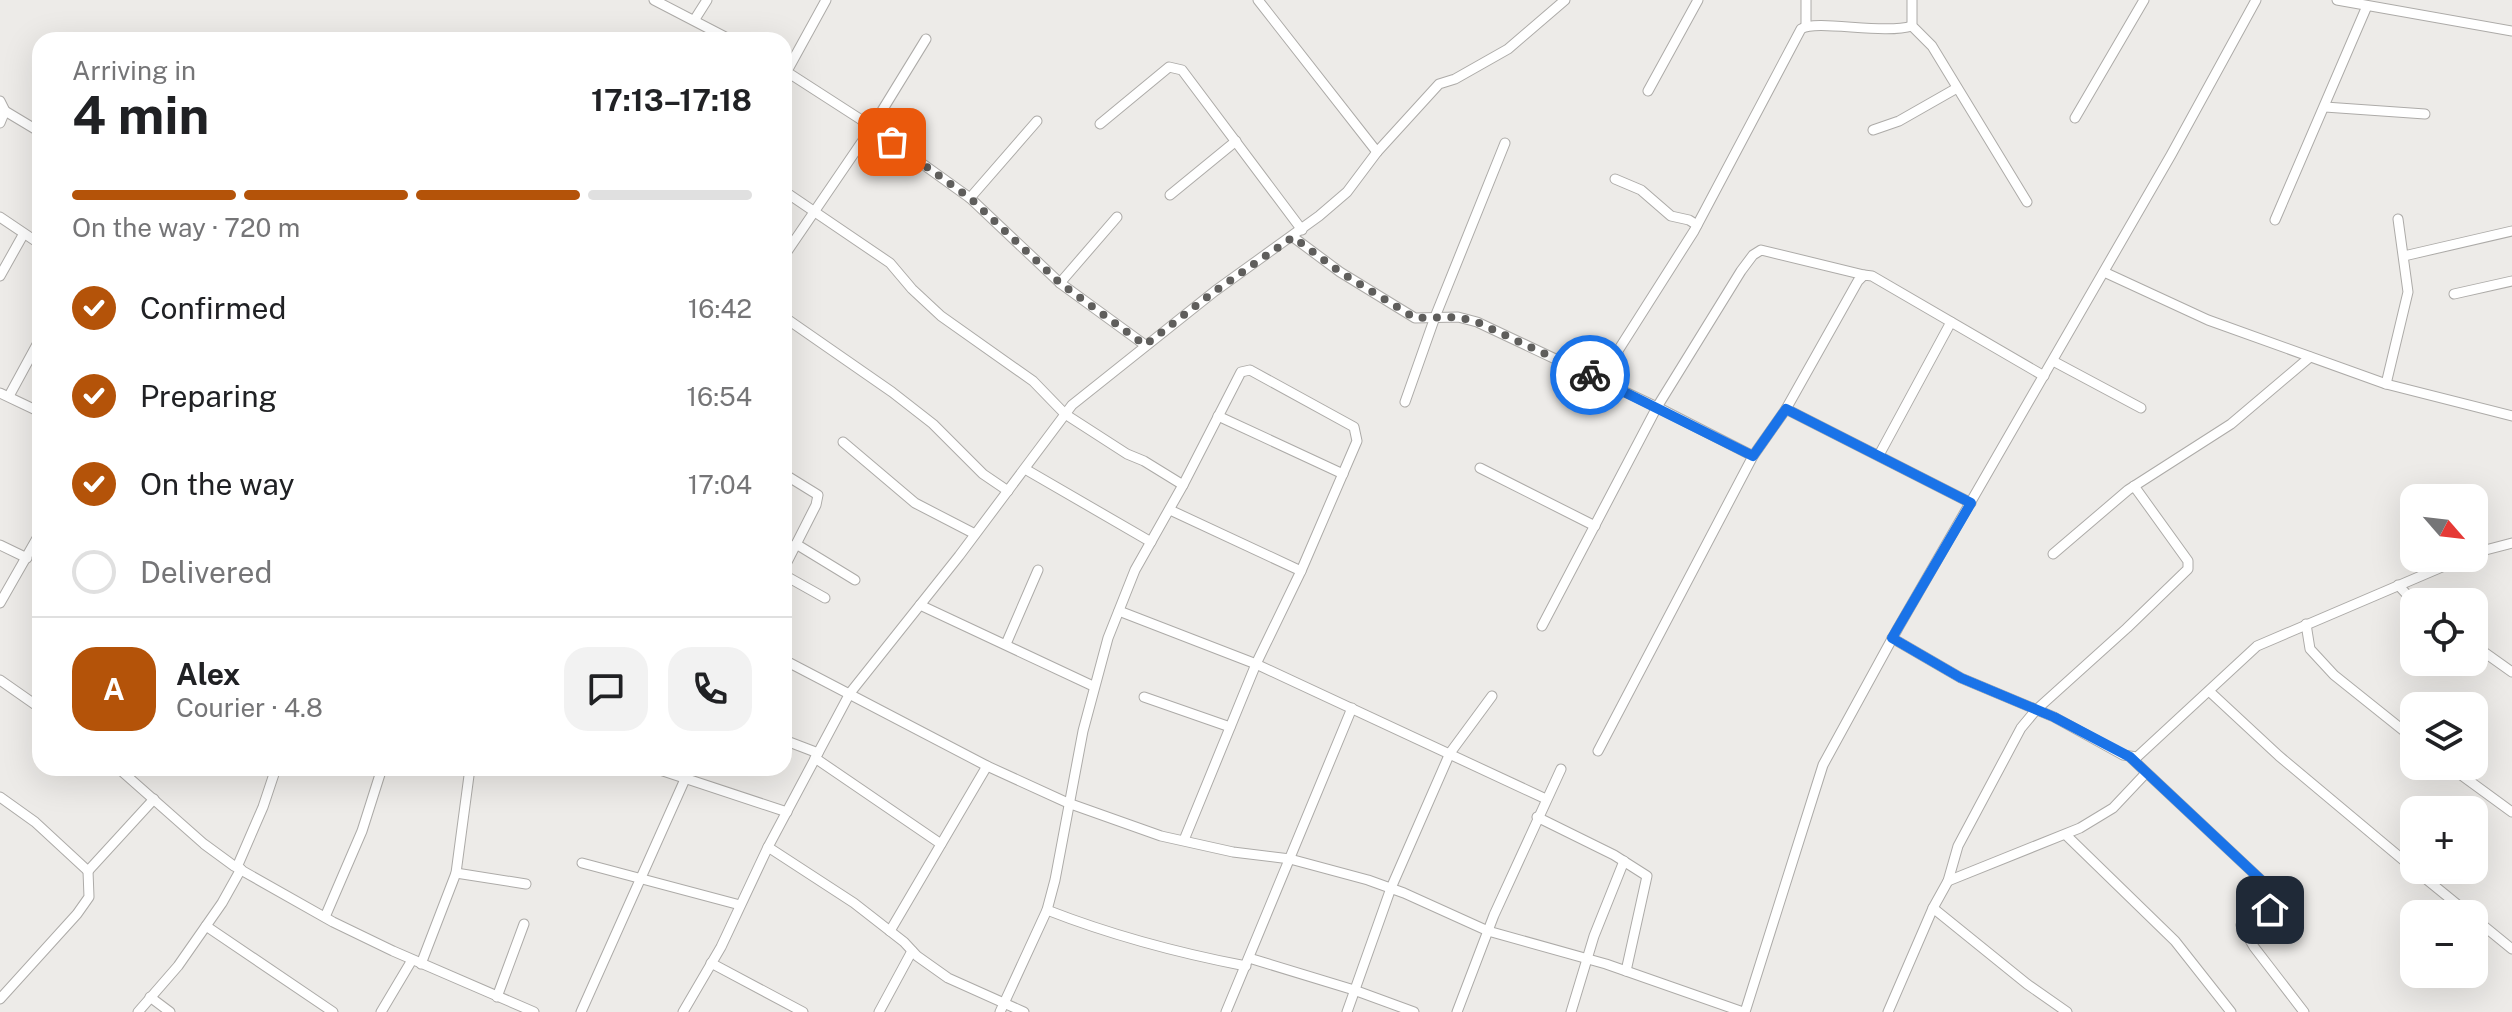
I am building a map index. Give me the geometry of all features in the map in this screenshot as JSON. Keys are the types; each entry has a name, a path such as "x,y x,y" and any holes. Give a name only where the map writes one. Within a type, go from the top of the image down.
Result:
{"street":[{"path":"654,0 717,32"},
{"path":"695,19 707,0"},
{"path":"792,60 826,0"},
{"path":"1258,0 1377,152"},
{"path":"683,1012 850,693 1065,414 1145,345 1293,237 1347,192 1377,152 1439,84 1455,79 1508,49 1565,0"},
{"path":"1648,91 1698,0"},
{"path":"1806,0 1806,25"},
{"path":"1912,0 1912,26 1932,46 2027,202"},
{"path":"2075,118 2144,0"},
{"path":"792,664 987,766 1068,803 1161,836 1233,852 1290,859 1391,888 1488,931 1626,971 1744,1012 1823,765 1892,638 2104,272 2256,0"},
{"path":"2337,0 2512,31"},
{"path":"2275,220 2367,6"},
{"path":"1600,379 1697,225 1801,29 1806,25 1900,30 1912,26"},
{"path":"792,245 872,127 926,39"},
{"path":"1100,124 1173,67 1185,72 1302,230"},
{"path":"792,74 970,198 1060,283 1145,345"},
{"path":"1873,130 1899,121 1957,88"},
{"path":"0,101 5,111 32,127"},
{"path":"2325,107 2425,114"},
{"path":"0,123 5,111"},
{"path":"970,198 1037,121"},
{"path":"1170,195 1236,141"},
{"path":"1405,402 1435,317 1505,143"},
{"path":"1615,179 1641,190 1671,216 1697,225"},
{"path":"792,197 890,263 941,316 1033,381 1065,414 1183,485"},
{"path":"0,217 32,240"},
{"path":"1060,283 1117,217"},
{"path":"2386,384 2408,292 2398,219"},
{"path":"2404,256 2512,231"},
{"path":"0,276 23,235"},
{"path":"1293,237 1340,272 1415,318 1458,317 1477,322 1600,379 1753,456"},
{"path":"1542,626 1657,407 1741,271 1757,252 1872,276 2044,376"},
{"path":"2104,272 2208,320 2386,384 2512,416"},
{"path":"1598,751 1753,456 1786,409 1864,275"},
{"path":"2454,294 2512,281"},
{"path":"1879,455 1951,322"},
{"path":"792,323 892,392 933,424 983,474 1008,491"},
{"path":"32,351 4,394 32,408"},
{"path":"2053,554 2134,486 2231,424 2310,357"},
{"path":"2053,361 2141,408"},
{"path":"1001,1008 1047,910 1093,686 1135,570 1170,510 1241,372 1250,370 1354,427 1357,441 1301,571 1256,664 1184,840"},
{"path":"1786,409 1971,503"},
{"path":"1218,416 1343,474"},
{"path":"843,442 915,503 975,534"},
{"path":"1480,468 1595,526"},
{"path":"1025,469 1151,542"},
{"path":"792,479 818,495 792,552"},
{"path":"1888,1012 1948,881 1958,846 2021,728 2036,710 2188,569 2188,561 2134,486"},
{"path":"1170,510 1301,571"},
{"path":"2488,549 2512,543"},
{"path":"796,544 855,580"},
{"path":"0,545 27,558"},
{"path":"0,603 32,548"},
{"path":"1006,644 1038,570"},
{"path":"2130,757 2146,752 2257,646 2429,572"},
{"path":"792,579 825,598"},
{"path":"2398,585 2401,588"},
{"path":"920,605 1093,686"},
{"path":"1119,611 1256,664 1546,799"},
{"path":"2306,624 2310,649 2334,675 2400,728"},
{"path":"1892,638 1961,678 2074,726 2130,757 2278,896 2281,903 2241,925 2304,1012"},
{"path":"2488,655 2512,672"},
{"path":"0,680 32,702"},
{"path":"2209,691 2279,756 2400,858"},
{"path":"1347,1012 1391,888 1450,753 1492,696"},
{"path":"1144,697 1230,727"},
{"path":"1226,1012 1352,708"},
{"path":"792,744 817,756 941,844"},
{"path":"890,931 987,766"},
{"path":"1457,1012 1488,931 1561,769"},
{"path":"1948,881 2066,835 2113,808 2146,773"},
{"path":"127,776 204,844 239,868 325,917 416,962 534,1012"},
{"path":"138,1012 178,966 206,926 239,868 273,776"},
{"path":"325,917 362,831 379,776"},
{"path":"381,1012 416,962 456,873 469,776"},
{"path":"676,776 787,812"},
{"path":"581,1012 686,776"},
{"path":"2468,780 2512,812"},
{"path":"0,797 35,822 88,871"},
{"path":"0,999 77,914 89,897 88,871 154,799"},
{"path":"1537,817 1624,861 1648,877 1626,971"},
{"path":"2066,835 2175,941 2231,1012"},
{"path":"768,847 854,903 948,978 1001,1008 1024,1012"},
{"path":"1571,1012 1587,959 1624,861"},
{"path":"582,863 740,905"},
{"path":"456,873 526,884"},
{"path":"2432,884 2452,900"},
{"path":"1933,908 2027,984 2067,1012"},
{"path":"1047,910 1092,928 1207,959 1247,962 1354,990 1414,1012"},
{"path":"497,997 524,924"},
{"path":"206,926 333,1012"},
{"path":"2488,929 2512,949"},
{"path":"879,1012 912,951"},
{"path":"711,963 803,1012"},
{"path":"150,997 170,1012"}],"way so far":[{"path":"892,142 970,198 1060,283 1145,345 1293,237 1340,272 1415,318 1458,317 1477,322 1590,375"}],"route":[{"path":"1590,375 1753,456 1786,409 1971,503 1892,638 1961,678 2054,717 2130,757 2278,896 2281,903 2270,910"}]}
